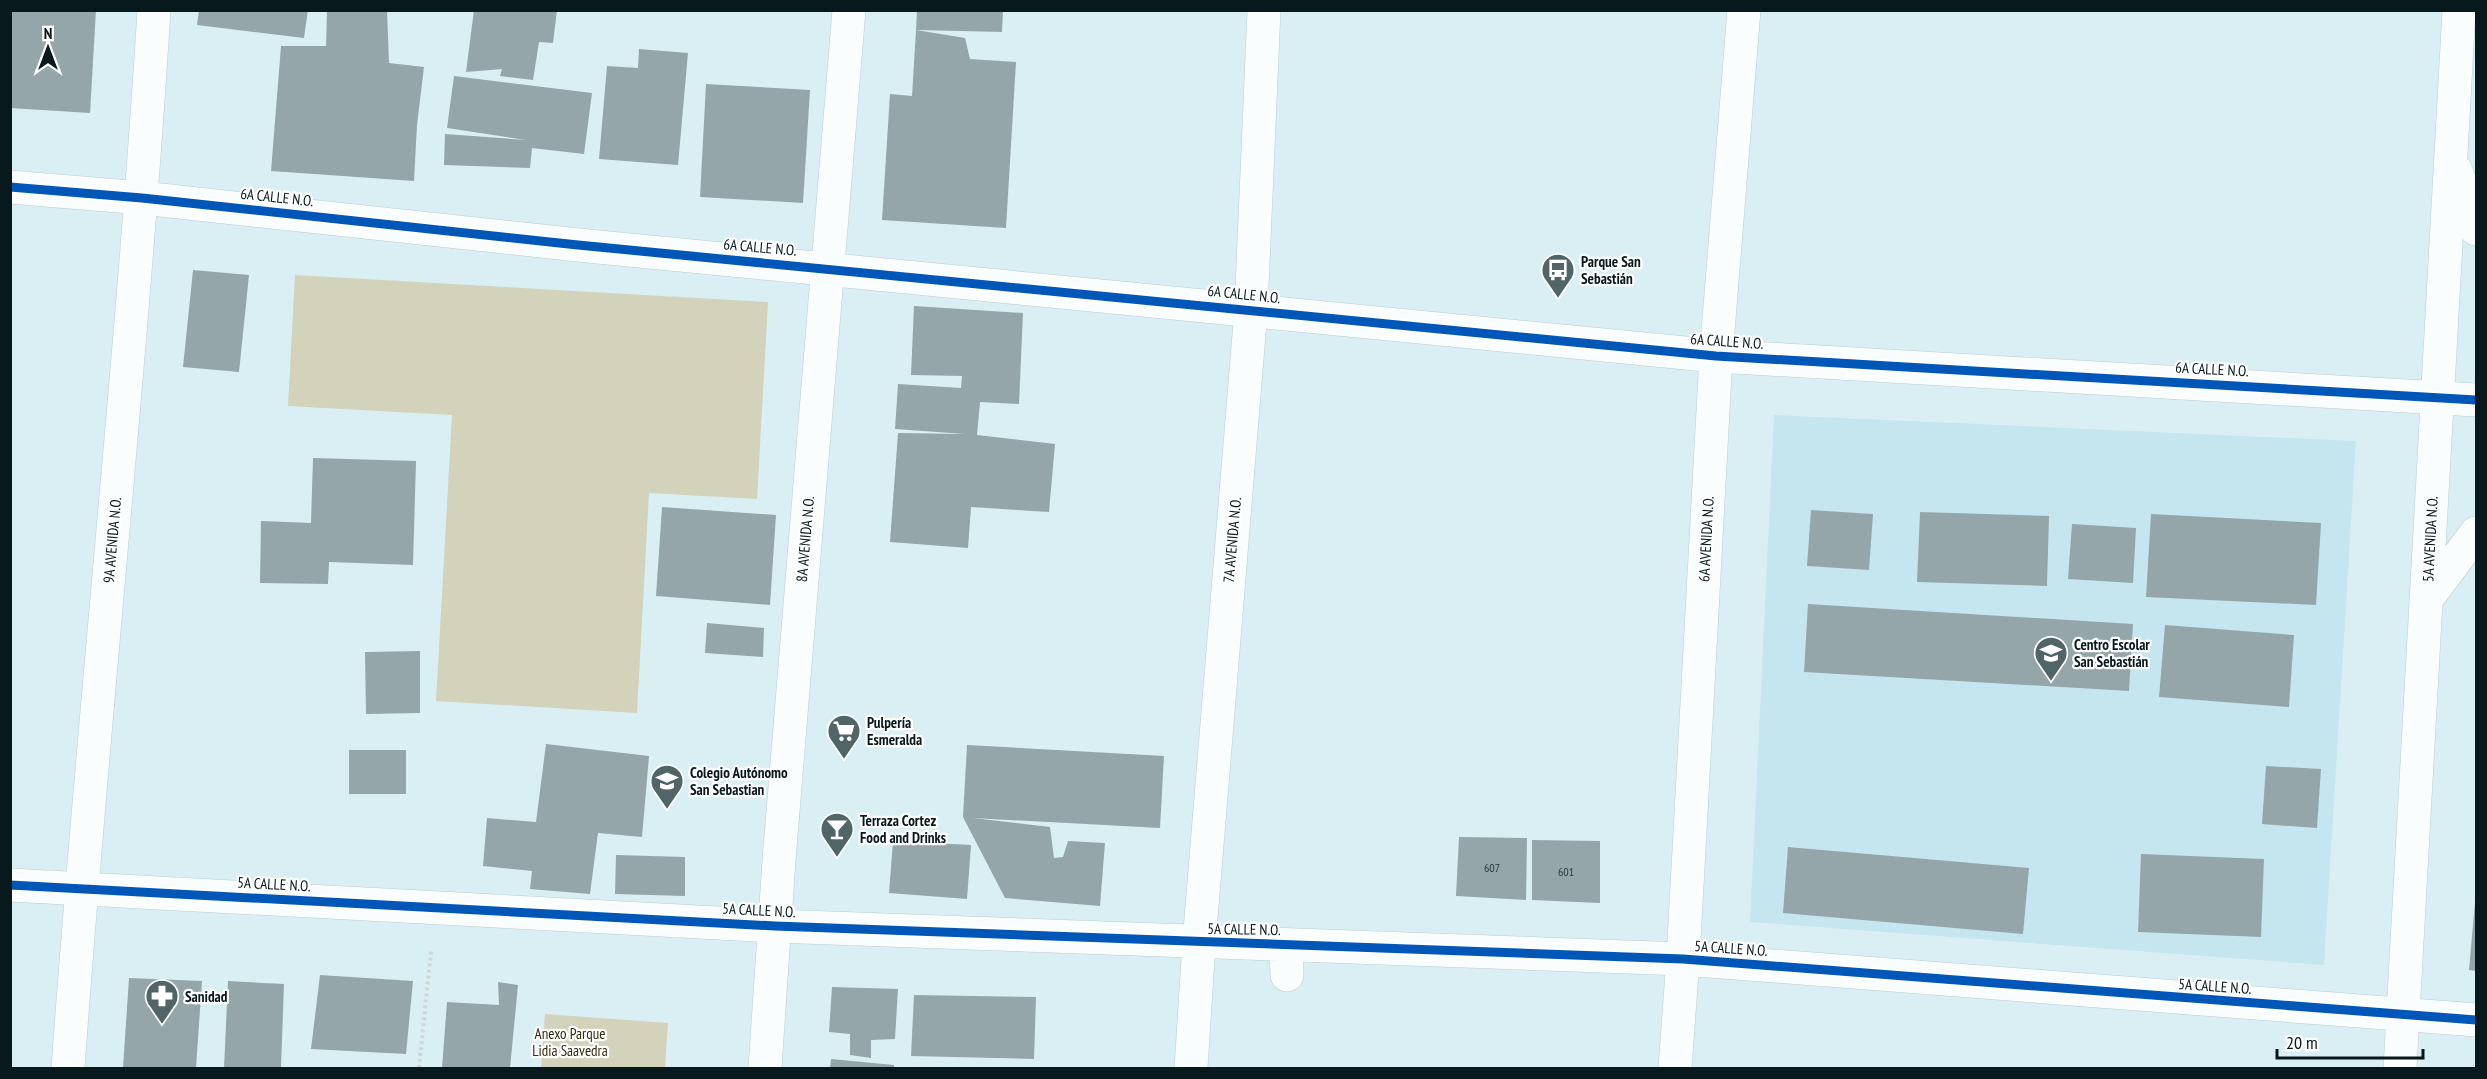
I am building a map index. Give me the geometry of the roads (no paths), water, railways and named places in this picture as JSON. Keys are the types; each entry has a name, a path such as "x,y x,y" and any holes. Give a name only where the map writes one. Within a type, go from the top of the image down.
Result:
{"street":[{"name":"9A AVENIDA N.O.","path":"68,1068 81,888 142,198 153,10"},
{"name":"8A AVENIDA N.O.","path":"765,1068 849,10"},
{"name":"7A AVENIDA N.O.","path":"1191,1068 1199,943 1251,310 1264,10"},
{"name":"6A AVENIDA N.O.","path":"1675,1068 1716,356 1744,10"},
{"name":"5A AVENIDA N.O.","path":"2400,1068 2459,10"},
{"path":"2451,156 2476,229"},
{"name":"6A CALLE N.O.","path":"10,187 142,198 578,245 1716,356 2476,400"},
{"path":"2426,600 2476,533"},
{"name":"5A CALLE N.O.","path":"10,885 775,926 1199,943 1287,960 1611,971 1683,960 2476,1020"}],"place":[{"name":"Parque San Sebastián","path":"1558,299"},
{"name":"Centro Escolar San Sebastián","path":"2051,682"},
{"name":"Pulpería Esmeralda","path":"844,760"},
{"name":"Colegio Autónomo San Sebastian","path":"667,810"},
{"name":"Terraza Cortez Food and Drinks","path":"837,858"},
{"name":"Sanidad","path":"162,1025"}],"park label":[{"name":"Anexo Parque Lidia Saavedra","path":"570,1042"}]}
